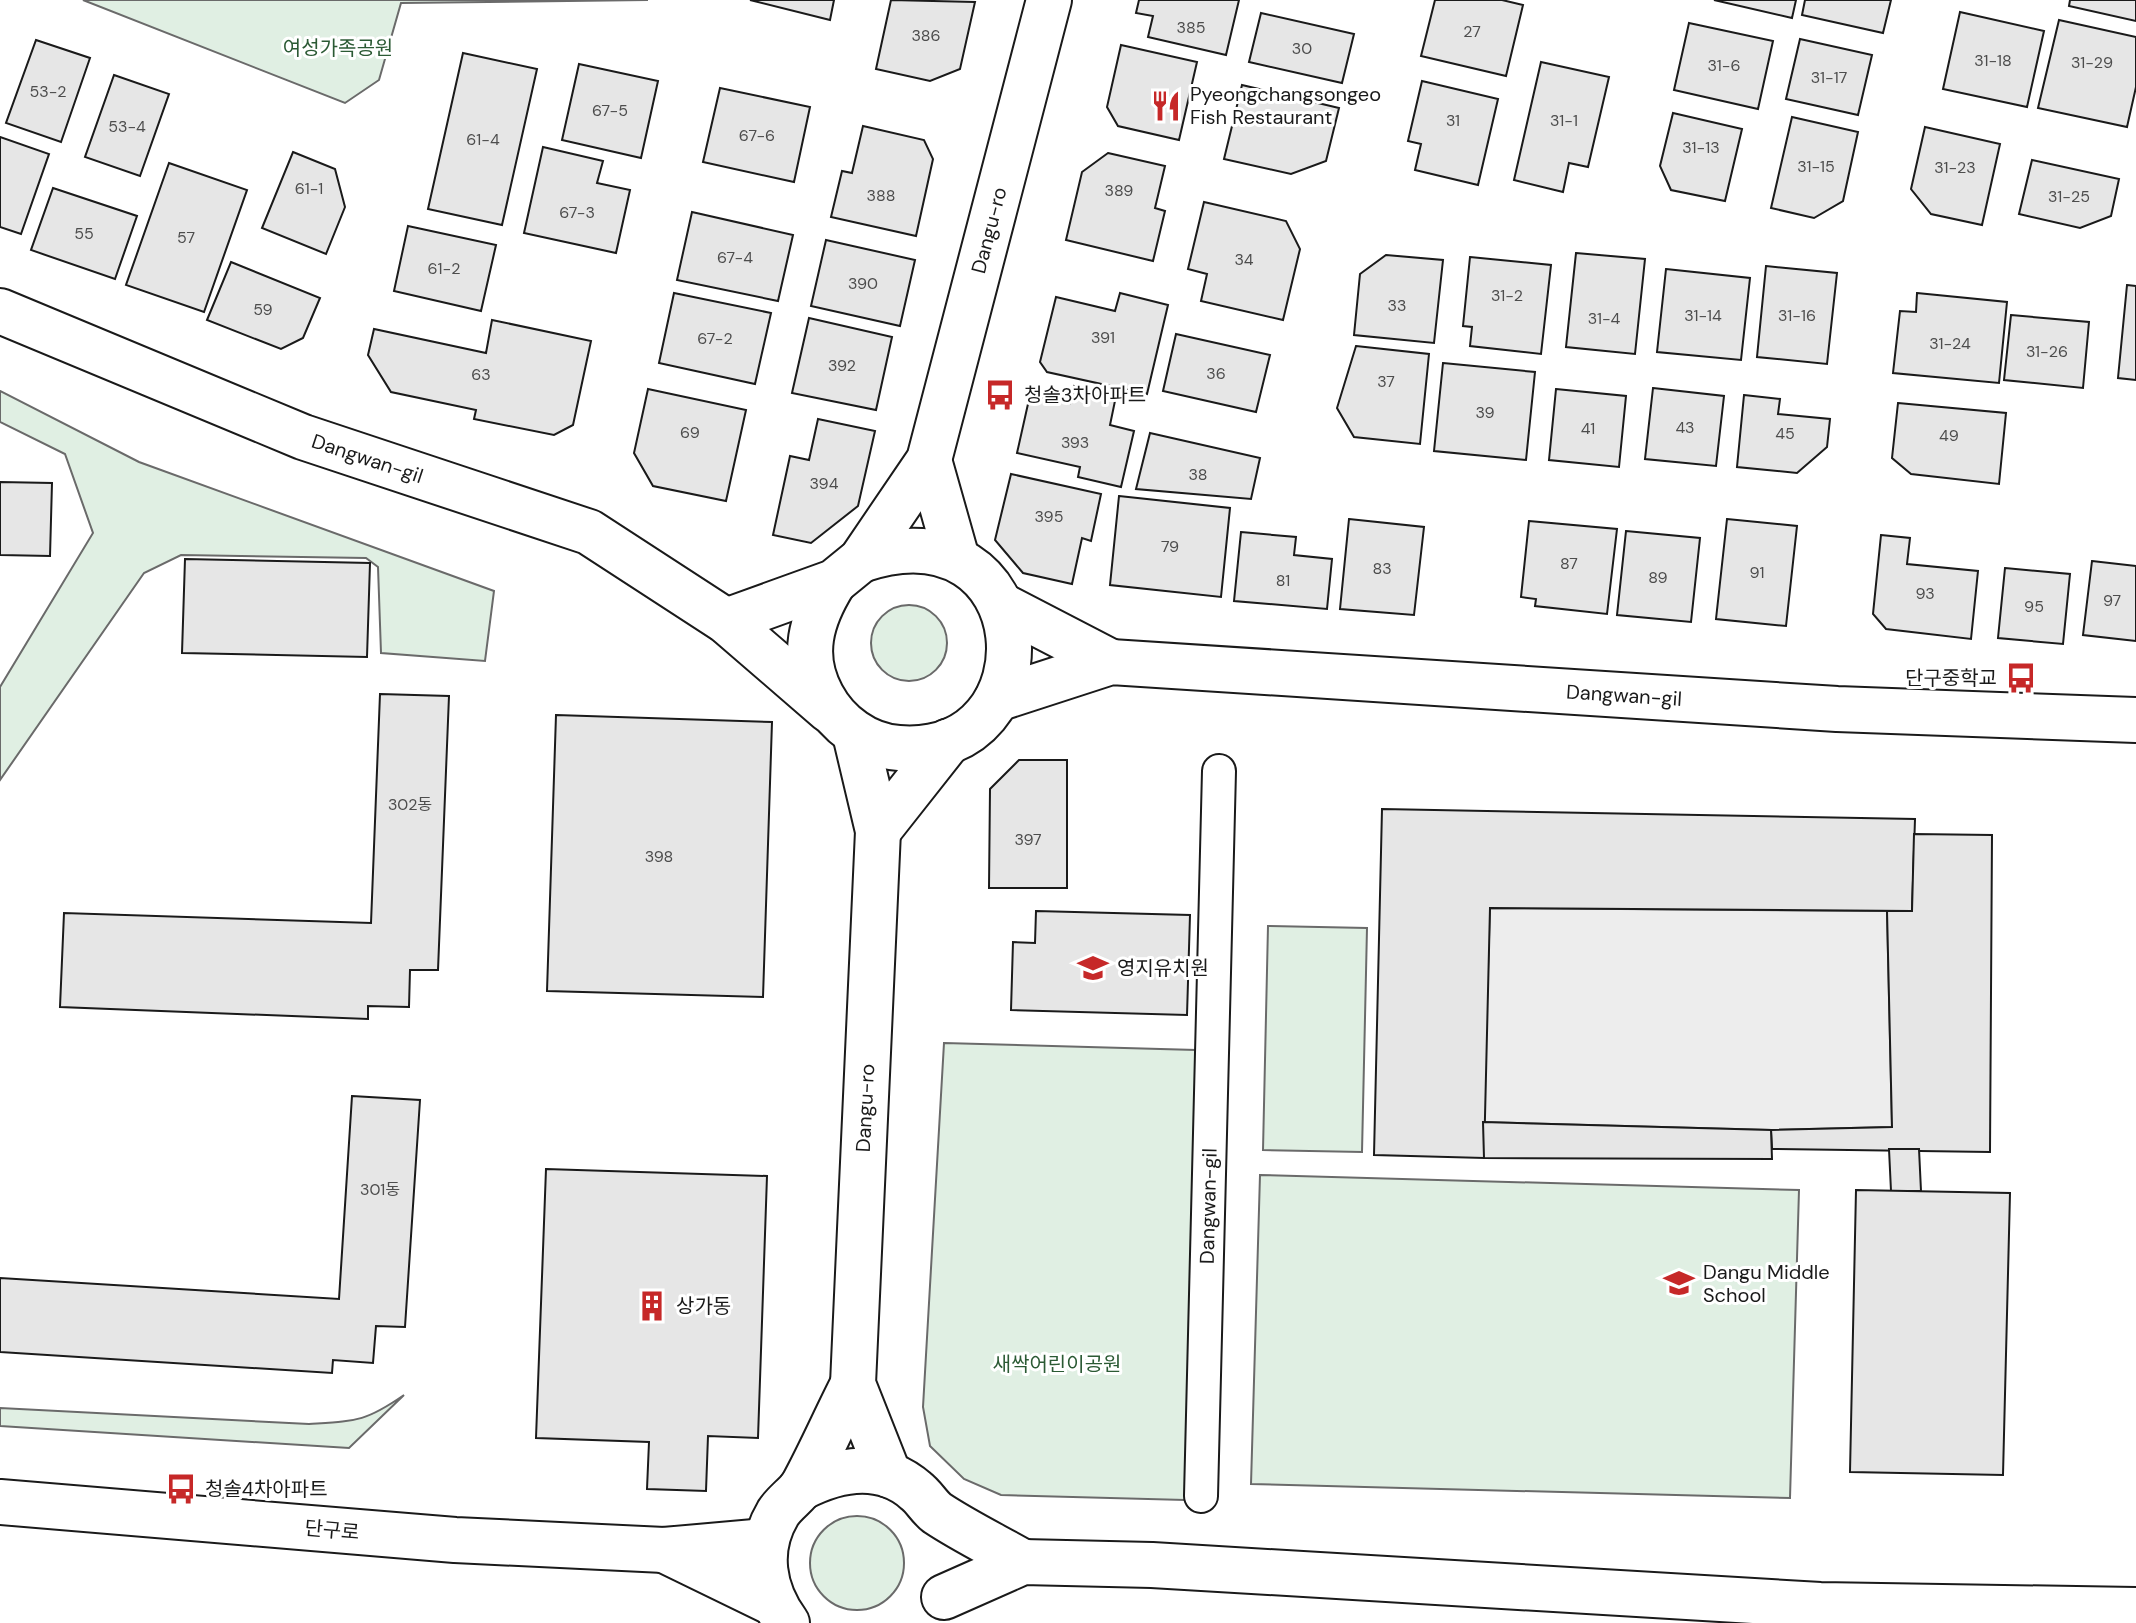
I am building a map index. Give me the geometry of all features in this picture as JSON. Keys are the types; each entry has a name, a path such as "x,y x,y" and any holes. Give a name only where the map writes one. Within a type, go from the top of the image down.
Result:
{"street":[{"name":"Dangu-ro","path":"929,460 1049,0"},
{"name":"Dangwan-gil","path":"0,311 303,437 589,532 726,621 842,722"},
{"path":"929,460 957,559"},
{"path":"726,621 847,571 894,549 926,549 957,559 983,579 1001,605 1010,637 1009,669 997,699 976,724 949,741 917,749 885,747 842,722 813,680 808,646 816,612 847,571 929,460"},
{"path":"1001,605 1111,662"},
{"path":"997,699 1111,662"},
{"name":"Dangwan-gil","path":"1111,662 1837,709 2136,720"},
{"name":"Dangu-ro","path":"842,722 878,831 853,1384"},
{"path":"878,831 949,741"},
{"name":"Dangwan-gil","path":"1201,1496 1219,771"},
{"path":"853,1384 889,1475"},
{"path":"780,1613 764,1573 766,1541 779,1512 801,1488 853,1384"},
{"path":"801,1488 829,1474 859,1469 889,1475 915,1489 935,1511 1023,1562 1168,1566 1820,1605 2136,1610"},
{"name":"단구로","path":"0,1502 455,1540 664,1550 766,1541"},
{"path":"935,1511 947,1539 950,1568 936,1610"},
{"path":"664,1550 780,1613"},
{"path":"936,1610 1023,1562"}],"green space":[{"name":"여성가족공원","path":"83,0 648,0 401,3 379,80 345,103"},
{"path":"0,391 139,462 494,591 485,661 381,653 378,567 366,558 181,555 144,573 0,780 0,687 93,533 65,454 0,422"},
{"path":"909,605 924,608 936,616 944,628 947,643 944,658 936,670 924,678 909,681 894,678 882,670 874,658 871,643 874,628 882,616 894,608"},
{"path":"1268,926 1367,928 1362,1152 1263,1150"},
{"name":"새싹어린이공원","path":"944,1043 1196,1050 1185,1500 1001,1495 964,1479 930,1446 923,1407"},
{"path":"1260,1175 1799,1190 1790,1498 1251,1484"},
{"path":"404,1395 349,1448 0,1426 0,1408 309,1424 338,1422 369,1415"},
{"path":"857,1516 875,1519 890,1530 901,1545 904,1563 901,1581 890,1596 875,1607 857,1610 839,1607 824,1596 813,1581 810,1563 813,1545 824,1530 839,1519"}],"shaded area":[{"path":"1490,908 1887,911 1892,1127 1771,1130 1483,1122"}],"building":[{"path":"750,0 834,0 830,20"},
{"path":"891,0 975,2 960,69 930,81 876,69"},
{"path":"1139,0 1239,0 1226,55 1148,37 1153,16 1136,13"},
{"path":"1435,0 1502,0 1523,5 1506,76 1421,56"},
{"path":"1714,0 1796,0 1792,18"},
{"path":"1805,0 1891,0 1883,33 1802,15"},
{"path":"2070,0 2136,0 2136,21 2069,6"},
{"path":"1960,12 2044,31 2027,107 1943,89"},
{"path":"1261,13 1354,34 1342,83 1249,62"},
{"path":"2059,20 2136,37 2136,87 2127,127 2038,108"},
{"path":"1689,23 1773,41 1758,109 1674,90"},
{"path":"1800,39 1872,55 1858,115 1786,99"},
{"path":"36,40 90,58 61,142 6,123"},
{"path":"1121,45 1197,62 1179,140 1118,126 1107,107"},
{"path":"463,53 537,69 502,225 428,209"},
{"path":"1541,62 1609,77 1588,167 1569,163 1563,192 1514,180"},
{"path":"579,64 658,81 641,158 562,140"},
{"path":"114,75 169,94 140,176 85,157"},
{"path":"1422,81 1498,99 1478,185 1415,170 1421,144 1408,141"},
{"path":"1242,85 1339,108 1326,161 1291,174 1224,159"},
{"path":"720,88 810,107 794,182 703,162"},
{"path":"1673,113 1742,129 1725,201 1671,190 1660,166"},
{"path":"1792,117 1858,132 1843,201 1814,218 1771,208"},
{"path":"863,126 924,140 933,159 916,236 831,217 842,171 852,173"},
{"path":"1925,127 2000,144 1982,225 1931,214 1911,189"},
{"path":"0,137 49,154 21,234 0,227"},
{"path":"543,147 603,161 597,183 630,190 616,253 524,233"},
{"path":"293,152 335,169 345,207 326,254 262,228"},
{"path":"1108,153 1165,166 1155,208 1165,211 1153,261 1066,240 1082,172"},
{"path":"2032,160 2119,179 2111,216 2080,228 2019,214"},
{"path":"169,163 247,190 204,312 126,285"},
{"path":"53,188 137,216 115,279 31,250"},
{"path":"1204,202 1286,221 1300,249 1283,320 1201,301 1207,274 1188,269"},
{"path":"692,212 793,235 778,301 677,280"},
{"path":"408,226 496,245 481,311 394,291"},
{"path":"826,240 915,260 900,326 811,306"},
{"path":"1576,253 1645,259 1635,354 1566,347"},
{"path":"1386,255 1443,260 1434,343 1354,335 1360,274"},
{"path":"1470,257 1551,265 1541,354 1470,346 1472,327 1463,326"},
{"path":"231,262 320,298 303,338 281,349 207,320"},
{"path":"1766,266 1837,273 1827,364 1757,357"},
{"path":"1666,269 1750,278 1741,360 1657,352"},
{"path":"2127,285 2136,286 2136,380 2118,378"},
{"path":"674,293 771,313 755,384 659,363"},
{"path":"1120,293 1168,305 1147,394 1047,372 1040,362 1056,297 1115,311"},
{"path":"1917,293 2007,302 1999,383 1893,373 1900,311 1916,312"},
{"path":"2011,315 2089,322 2083,388 2004,380"},
{"path":"809,318 892,337 876,410 792,393"},
{"path":"492,320 591,341 573,425 554,435 474,419 476,410 391,392 368,355 374,329 486,353"},
{"path":"1176,334 1270,355 1256,412 1163,391"},
{"path":"1356,346 1429,354 1420,444 1354,437 1337,408"},
{"path":"1443,363 1535,372 1526,460 1434,451"},
{"path":"1074,386 1116,396 1110,425 1134,431 1121,487 1078,477 1080,467 1017,453 1030,395 1070,403"},
{"path":"1653,388 1724,396 1716,466 1645,459"},
{"path":"648,389 746,410 726,501 653,486 634,453"},
{"path":"1556,389 1626,396 1619,467 1549,460"},
{"path":"1744,395 1780,399 1778,414 1830,419 1827,447 1797,473 1737,467"},
{"path":"1898,403 2006,413 1999,484 1911,474 1892,458"},
{"path":"818,419 875,431 858,506 811,543 773,535 790,456 809,460"},
{"path":"1150,433 1260,458 1251,499 1136,489"},
{"path":"1011,474 1101,494 1091,541 1082,538 1072,584 1023,573 995,540"},
{"path":"0,482 52,483 50,556 0,555"},
{"path":"1119,496 1230,508 1221,597 1110,585"},
{"path":"1349,519 1424,527 1414,615 1340,609"},
{"path":"1727,519 1797,526 1786,626 1716,619"},
{"path":"1529,521 1617,529 1607,614 1535,606 1536,599 1521,597"},
{"path":"1626,531 1700,538 1691,622 1617,615"},
{"path":"1241,532 1296,537 1294,555 1332,559 1327,609 1234,601"},
{"path":"1881,535 1910,538 1907,564 1978,571 1971,639 1886,629 1873,614"},
{"path":"185,559 370,563 367,657 182,653"},
{"path":"2092,561 2136,566 2136,641 2083,635"},
{"path":"2005,568 2070,574 2063,644 1998,638"},
{"path":"380,694 449,696 438,970 410,970 409,1007 368,1006 368,1019 60,1007 64,913 371,923"},
{"path":"556,715 772,722 763,997 547,991"},
{"path":"1019,760 1067,760 1067,888 989,888 990,789"},
{"path":"1382,809 1915,819 1912,911 1490,908 1484,1158 1374,1155"},
{"path":"1914,834 1992,835 1990,1152 1772,1149 1771,1130 1892,1127 1887,911 1912,911"},
{"path":"1036,911 1190,915 1187,1015 1011,1010 1013,942 1035,943"},
{"path":"352,1096 420,1100 405,1327 376,1326 373,1363 333,1360 332,1373 0,1352 0,1278 339,1299"},
{"path":"1483,1122 1771,1130 1772,1159 1484,1158"},
{"path":"1889,1149 1919,1149 1921,1191 1891,1191"},
{"name":"상가동","path":"546,1169 767,1176 758,1438 708,1436 706,1491 647,1489 649,1442 536,1438"},
{"path":"1856,1190 2010,1193 2003,1475 1850,1472"}],"place":[{"name":"Pyeongchangsongeo Fish Restaurant","path":"1166,106"},
{"name":"청솔3차아파트","path":"1000,395"},
{"name":"단구중학교","path":"2021,678"},
{"name":"영지유치원","path":"1093,968"},
{"name":"Dangu Middle School","path":"1679,1283"},
{"name":"상가동","path":"652,1306"},
{"name":"청솔4차아파트","path":"181,1489"}]}
